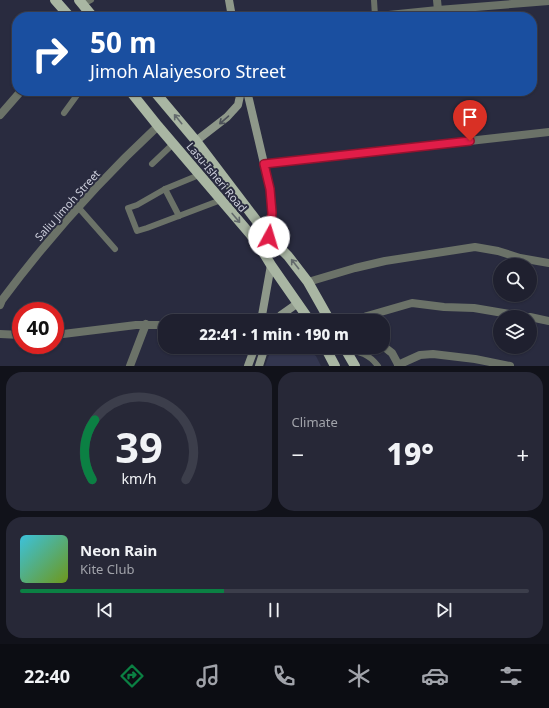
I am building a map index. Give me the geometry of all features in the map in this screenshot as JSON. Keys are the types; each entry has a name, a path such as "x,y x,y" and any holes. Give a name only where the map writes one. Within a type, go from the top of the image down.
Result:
{"main road":[{"path":"55,0 66,12"},
{"path":"229,0 231,12"},
{"path":"84,2 90,12"},
{"name":"Lasu-Isheri Road","path":"134,96 256,242 305,314"},
{"name":"Lasu-Isheri Road","path":"158,96 196,141 269,237 288,256 308,282 326,314"},
{"path":"196,141 227,117 238,106 241,96"},
{"path":"244,96 270,189 272,213 269,237"},
{"path":"262,314 271,265"},
{"path":"283,314 298,304"},
{"path":"248,366 252,354"},
{"path":"259,366 263,354"},
{"path":"329,354 335,366"},
{"path":"349,354 355,365"}],"street":[{"path":"437,0 438,10"},
{"path":"419,12 549,1"},
{"path":"0,115 17,96"},
{"name":"Saliu Jimoh Street","path":"0,305 2,300 24,271 78,207 158,126"},
{"path":"264,164 549,132"},
{"path":"308,282 385,261 475,248 498,251 520,258 549,263"},
{"path":"374,314 412,303 474,308 493,311"},
{"path":"537,319 549,321"},
{"path":"64,334 146,324 158,325"},
{"path":"130,366 146,324"},
{"path":"0,334 12,335"},
{"path":"390,351 398,366 420,355 433,354 475,359 510,366"}],"lane":[{"path":"373,12 374,0"},
{"path":"64,113 76,96"},
{"path":"152,164 173,144"},
{"path":"199,175 165,189 137,205 128,208 137,231 221,200"},
{"path":"165,189 179,216"},
{"path":"78,207 115,249"},
{"path":"364,354 373,359 378,366"}],"shaded area":[{"path":"269,354 313,354 316,356 321,366 265,366"}],"route":[{"path":"269,237 272,213 270,189 264,164 470,141"}]}
